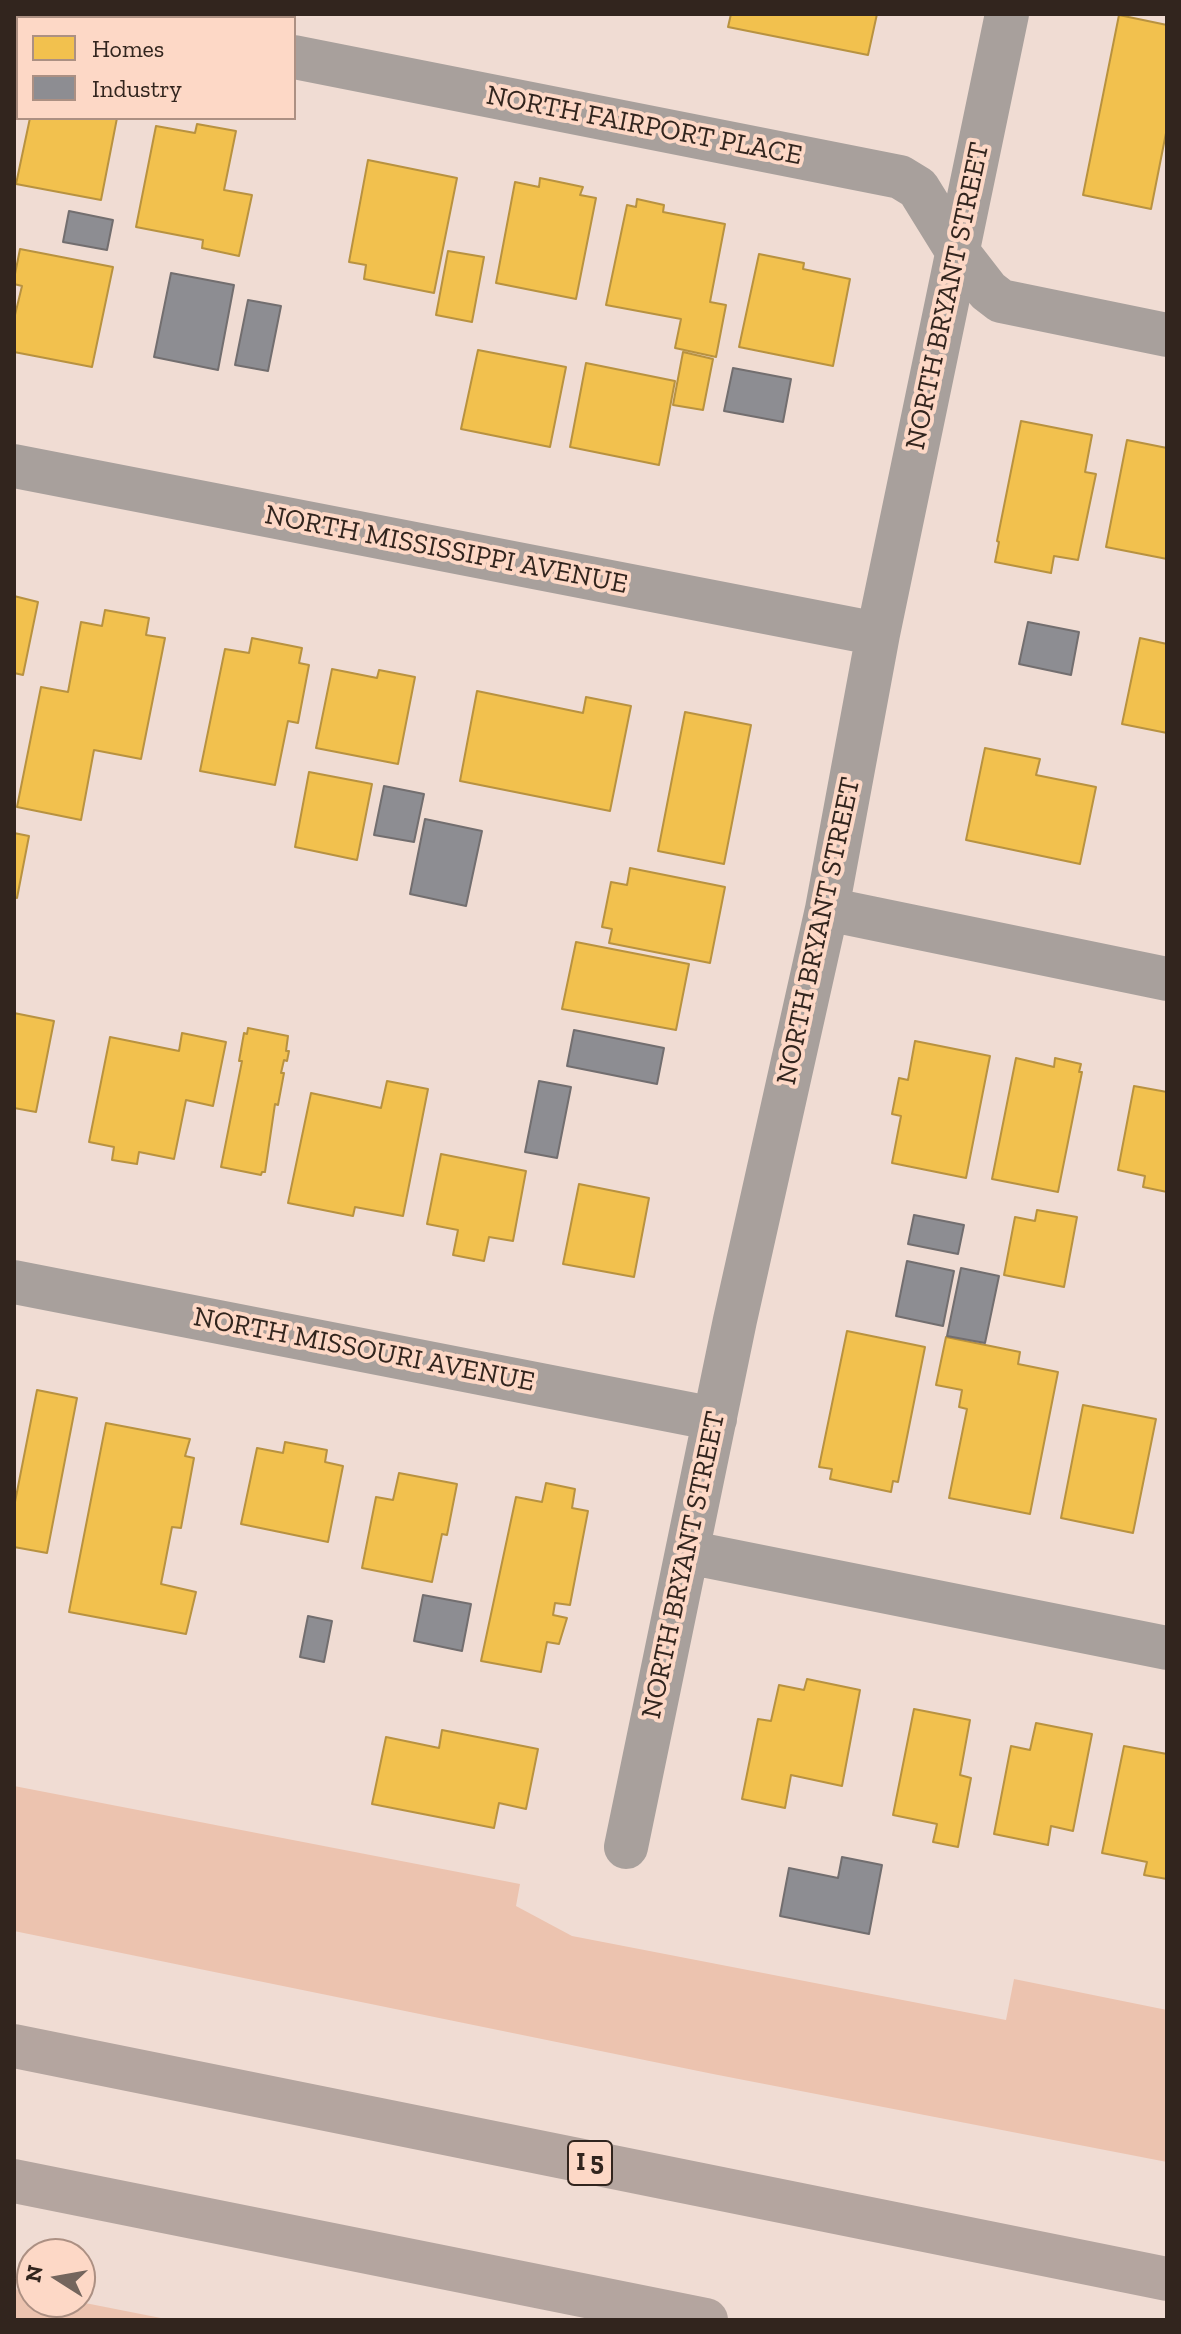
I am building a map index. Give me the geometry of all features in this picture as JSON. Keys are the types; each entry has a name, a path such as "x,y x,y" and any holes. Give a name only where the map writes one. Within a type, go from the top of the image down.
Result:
{"highway":[{"name":"I 5","path":"14,2046 1167,2279"},
{"path":"14,2181 706,2320"}],"street":[{"name":"NORTH BRYANT STREET","path":"626,1847 715,1419 827,909 878,634 1007,14"},
{"name":"NORTH FAIRPORT PLACE","path":"296,57 900,177 918,188 957,251"},
{"path":"957,251 988,291 1001,301 1167,335"},
{"name":"NORTH MISSISSIPPI AVENUE","path":"14,466 878,634"},
{"path":"827,909 1167,979"},
{"name":"NORTH MISSOURI AVENUE","path":"14,1282 715,1419"},
{"path":"687,1552 1167,1648"}],"shaded area":[{"path":"14,1786 520,1884 516,1906 572,1936 1006,2020 1014,1979 1167,2010 1167,2162 713,2074 14,1931"},
{"path":"14,2289 16,2318 96,2318 96,2305 171,2320 14,2320"}],"building: Homes":[{"path":"731,14 877,14 868,55 728,27"},
{"path":"1119,15 1167,25 1167,128 1151,209 1083,195"},
{"path":"30,120 117,120 101,200 16,184"},
{"path":"197,124 236,131 224,190 252,195 239,256 202,248 203,240 136,227 156,126 195,133"},
{"path":"368,160 457,178 434,293 364,279 366,265 349,262"},
{"path":"540,178 583,187 580,195 596,198 576,299 496,283 515,182 539,187"},
{"path":"637,199 664,205 663,212 725,224 710,302 726,305 716,357 675,348 681,319 606,305 627,205 636,207"},
{"path":"20,249 113,267 92,367 14,352 14,319 22,286 14,284 14,279"},
{"path":"448,251 484,257 472,322 436,315"},
{"path":"759,254 804,263 803,269 850,279 833,366 739,347"},
{"path":"478,350 566,367 550,447 461,429"},
{"path":"683,352 713,359 703,410 673,405"},
{"path":"586,363 675,381 659,465 570,447"},
{"path":"1021,421 1092,435 1085,472 1096,474 1078,560 1054,556 1051,573 995,562"},
{"path":"1127,440 1167,448 1167,559 1106,547"},
{"path":"14,596 38,602 23,675 14,673"},
{"path":"105,610 149,618 146,635 165,638 141,759 94,750 81,820 17,807 41,687 68,692 81,622 102,626"},
{"path":"252,638 302,648 299,663 309,665 298,723 288,721 275,785 200,771 225,649 249,653"},
{"path":"1140,638 1167,644 1167,733 1122,724"},
{"path":"332,669 377,678 379,670 415,677 398,764 316,748"},
{"path":"477,691 583,713 586,697 631,706 610,811 460,781"},
{"path":"685,712 751,725 724,864 658,851"},
{"path":"985,748 1040,759 1036,775 1096,787 1080,864 966,840"},
{"path":"309,772 372,784 357,860 295,847"},
{"path":"14,833 29,836 17,898 14,897"},
{"path":"630,868 725,887 710,963 609,943 612,929 602,927 611,882 627,885"},
{"path":"576,942 689,964 676,1030 562,1009"},
{"path":"14,1013 54,1021 36,1112 14,1108"},
{"path":"248,1028 288,1036 286,1051 289,1051 281,1073 284,1073 278,1105 275,1104 265,1172 261,1175 221,1167 242,1061 239,1061 244,1033 247,1034"},
{"path":"182,1033 226,1042 213,1106 186,1100 174,1159 139,1152 137,1164 112,1160 114,1147 89,1142 110,1037 179,1051"},
{"path":"915,1041 990,1056 966,1178 892,1163 901,1116 892,1114 899,1078 908,1080"},
{"path":"1016,1058 1054,1067 1055,1058 1081,1064 1058,1192 992,1179"},
{"path":"387,1081 428,1089 403,1216 355,1207 353,1216 288,1203 311,1093 381,1108"},
{"path":"1134,1086 1167,1092 1167,1192 1143,1187 1145,1176 1118,1170"},
{"path":"441,1154 526,1171 513,1241 489,1237 484,1261 453,1255 458,1230 427,1224"},
{"path":"579,1184 649,1198 634,1277 563,1264"},
{"path":"1037,1210 1077,1217 1064,1287 1004,1275 1015,1217 1035,1221"},
{"path":"847,1331 925,1347 898,1482 893,1481 891,1492 830,1479 832,1469 819,1467"},
{"path":"946,1337 1020,1352 1018,1364 1058,1372 1030,1514 949,1498 967,1409 959,1407 962,1390 936,1385"},
{"path":"37,1390 77,1398 47,1553 14,1547 14,1507"},
{"path":"1083,1405 1156,1419 1133,1533 1061,1518"},
{"path":"106,1423 190,1439 185,1456 194,1458 181,1528 172,1527 161,1584 196,1592 186,1634 69,1612"},
{"path":"285,1442 327,1450 325,1462 343,1466 328,1542 241,1524 257,1448 283,1453"},
{"path":"399,1473 457,1484 447,1535 442,1534 432,1582 362,1568 376,1497 393,1500"},
{"path":"546,1483 575,1489 572,1508 588,1511 570,1605 555,1603 553,1615 567,1618 559,1644 547,1642 541,1672 481,1661 516,1497 542,1502"},
{"path":"807,1679 860,1690 842,1786 791,1775 785,1808 742,1799 758,1719 771,1721 779,1685 804,1690"},
{"path":"914,1709 970,1720 960,1775 971,1778 958,1847 933,1842 937,1824 893,1815"},
{"path":"1036,1723 1092,1734 1073,1831 1051,1826 1048,1845 994,1834 1011,1746 1030,1750"},
{"path":"442,1730 538,1749 526,1809 499,1803 494,1828 372,1804 386,1737 439,1748"},
{"path":"1124,1746 1167,1754 1167,1879 1144,1875 1147,1862 1102,1853"}],"building: Industry":[{"path":"69,211 113,220 107,250 63,242"},
{"path":"171,273 234,285 218,370 154,357"},
{"path":"248,300 281,306 268,371 235,365"},
{"path":"733,368 791,379 783,422 724,411"},
{"path":"1028,622 1079,632 1071,675 1019,664"},
{"path":"384,786 424,794 414,842 374,835"},
{"path":"425,819 482,831 466,906 410,894"},
{"path":"574,1030 664,1048 657,1084 567,1066"},
{"path":"539,1081 571,1087 557,1158 525,1152"},
{"path":"914,1215 964,1225 958,1254 908,1244"},
{"path":"907,1261 954,1271 943,1326 896,1316"},
{"path":"961,1268 999,1276 985,1343 947,1336"},
{"path":"423,1595 471,1604 462,1651 414,1641"},
{"path":"308,1616 332,1621 324,1662 300,1657"},
{"path":"842,1857 882,1865 869,1934 780,1916 789,1868 838,1878"}]}
